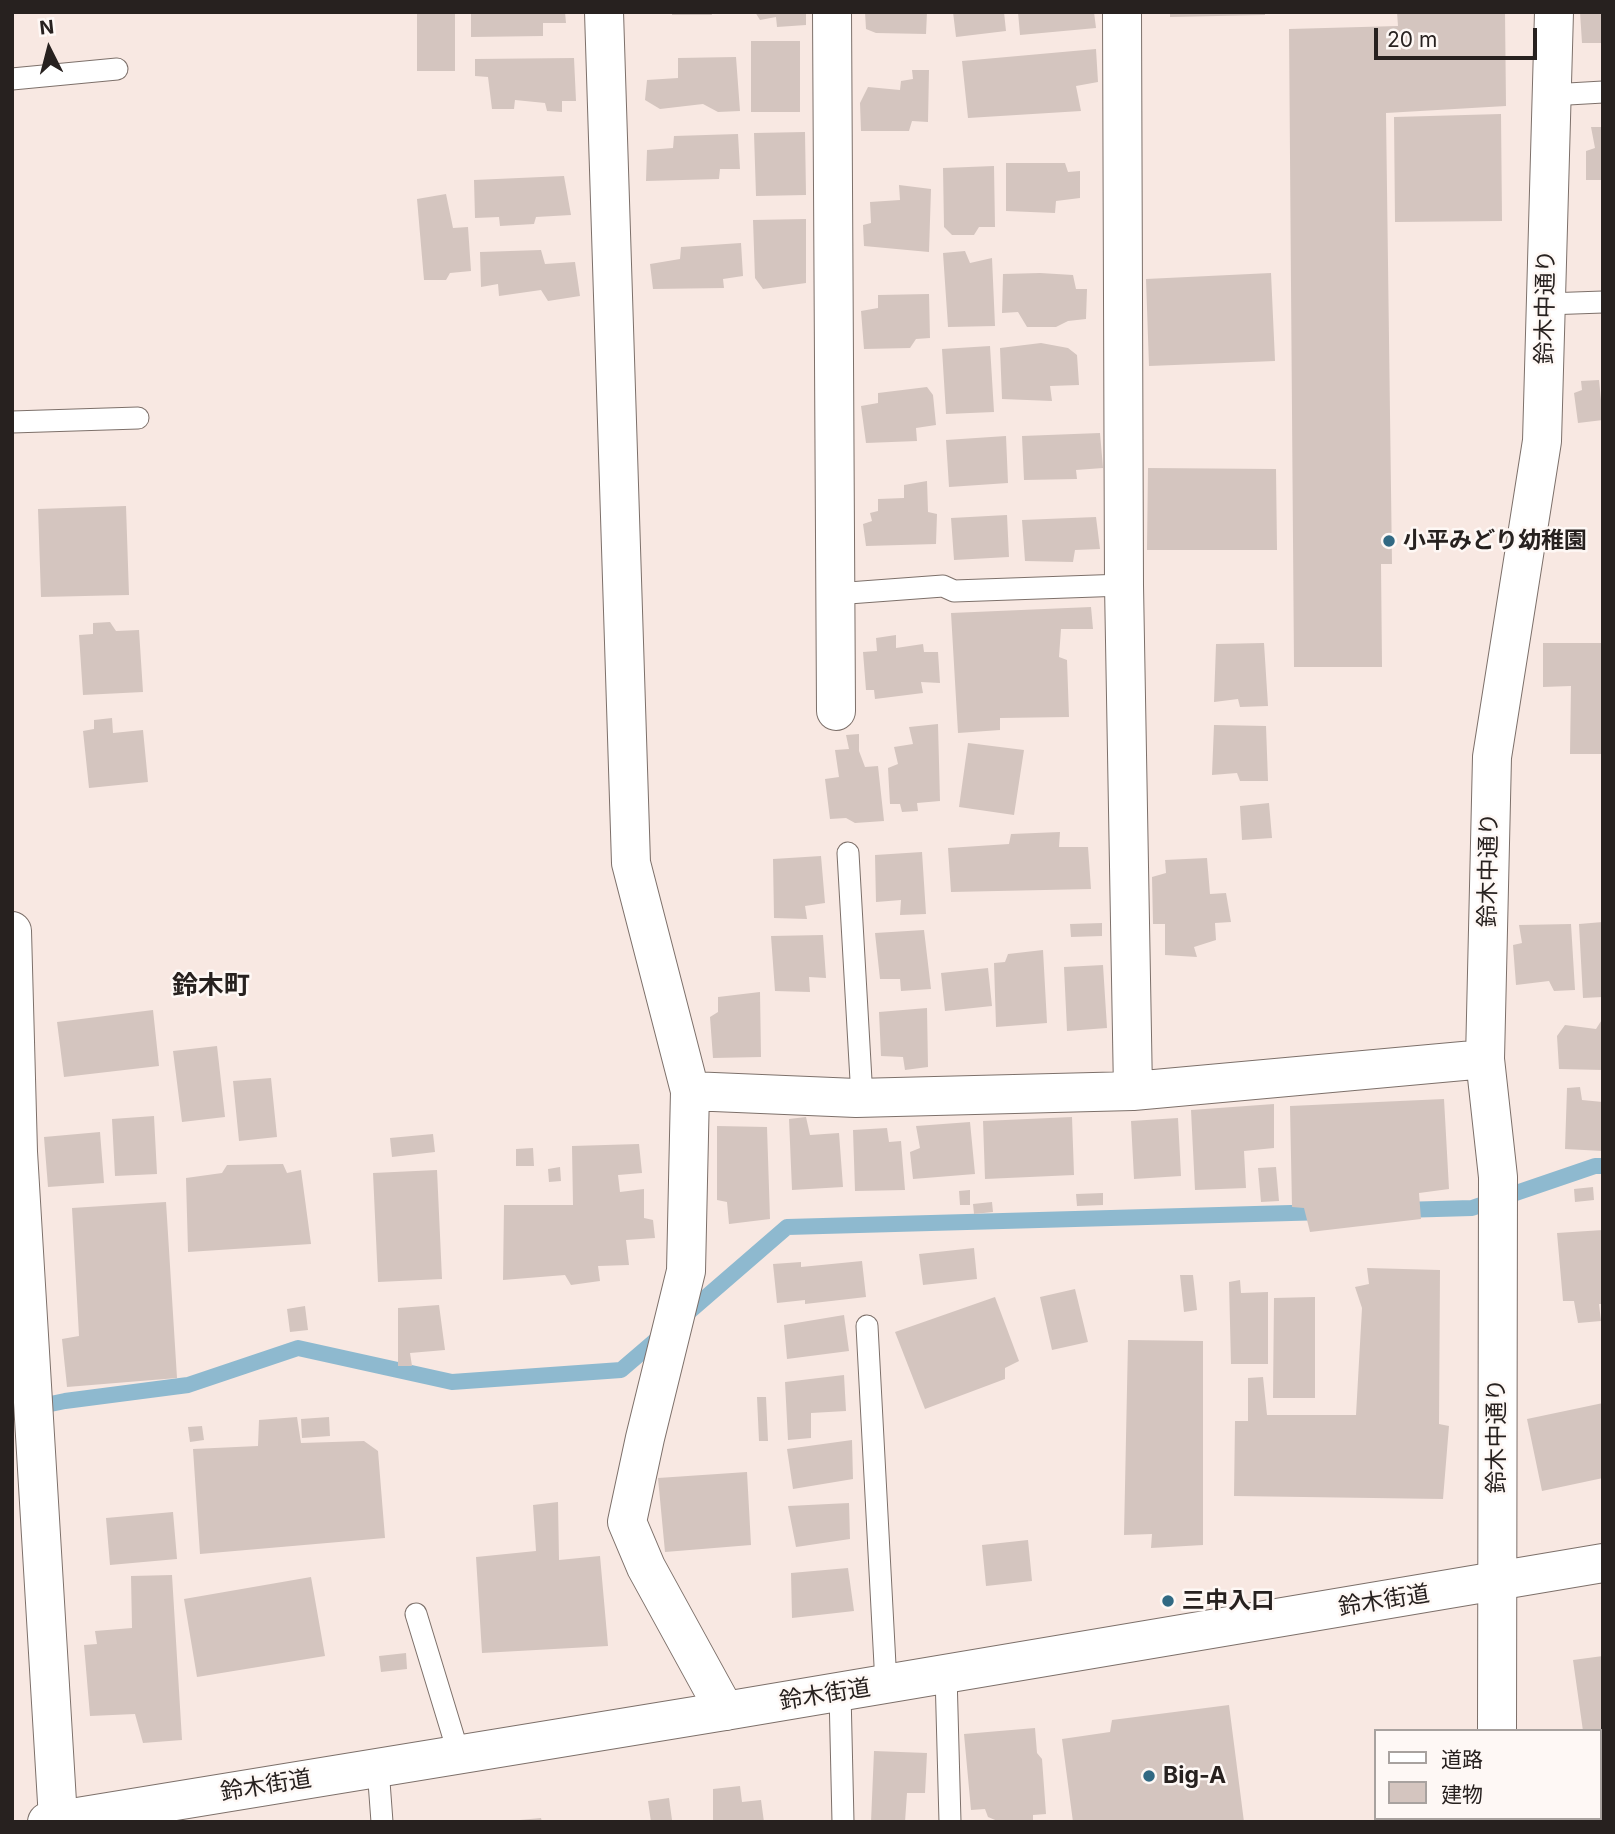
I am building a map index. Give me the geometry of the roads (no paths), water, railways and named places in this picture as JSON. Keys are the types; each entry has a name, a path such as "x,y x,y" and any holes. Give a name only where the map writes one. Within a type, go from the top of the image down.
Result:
{"street":[{"path":"604,12 631,863 690,1091 684,1276 627,1522 646,1567 725,1711"},
{"path":"832,12 836,711"},
{"path":"1122,12 1124,585 1133,1091"},
{"name":"鈴木中通り","path":"1497,1729 1498,1177 1485,1059 1492,757 1542,441 1554,12"},
{"path":"12,930 18,1152 53,1821"},
{"path":"690,1091 862,1098 1133,1091 1485,1059"},
{"name":"鈴木街道","path":"53,1821 1603,1563"}],"lane":[{"path":"12,79 117,69"},
{"path":"1550,95 1603,92"},
{"path":"1546,304 1603,302"},
{"path":"12,422 138,418"},
{"path":"835,594 943,586 954,591 1124,585"},
{"path":"848,853 862,1098"},
{"path":"867,1326 887,1684"},
{"path":"416,1614 459,1755"},
{"path":"946,1674 950,1822"},
{"path":"840,1692 843,1822"},
{"path":"378,1768 382,1822"}],"waterway":[{"path":"1401,1210 1472,1208 1595,1166 1603,1166"},
{"path":"683,1317 787,1227 1327,1212"},
{"path":"12,1412 65,1401 188,1385 298,1348 452,1382 621,1370 663,1334"}],"place":[{"name":"小平みどり幼稚園","path":"1389,541"},
{"name":"三中入口","path":"1168,1601"},
{"name":"Big-A","path":"1149,1776"}],"district":[{"name":"鈴木町","path":"211,986"}]}
